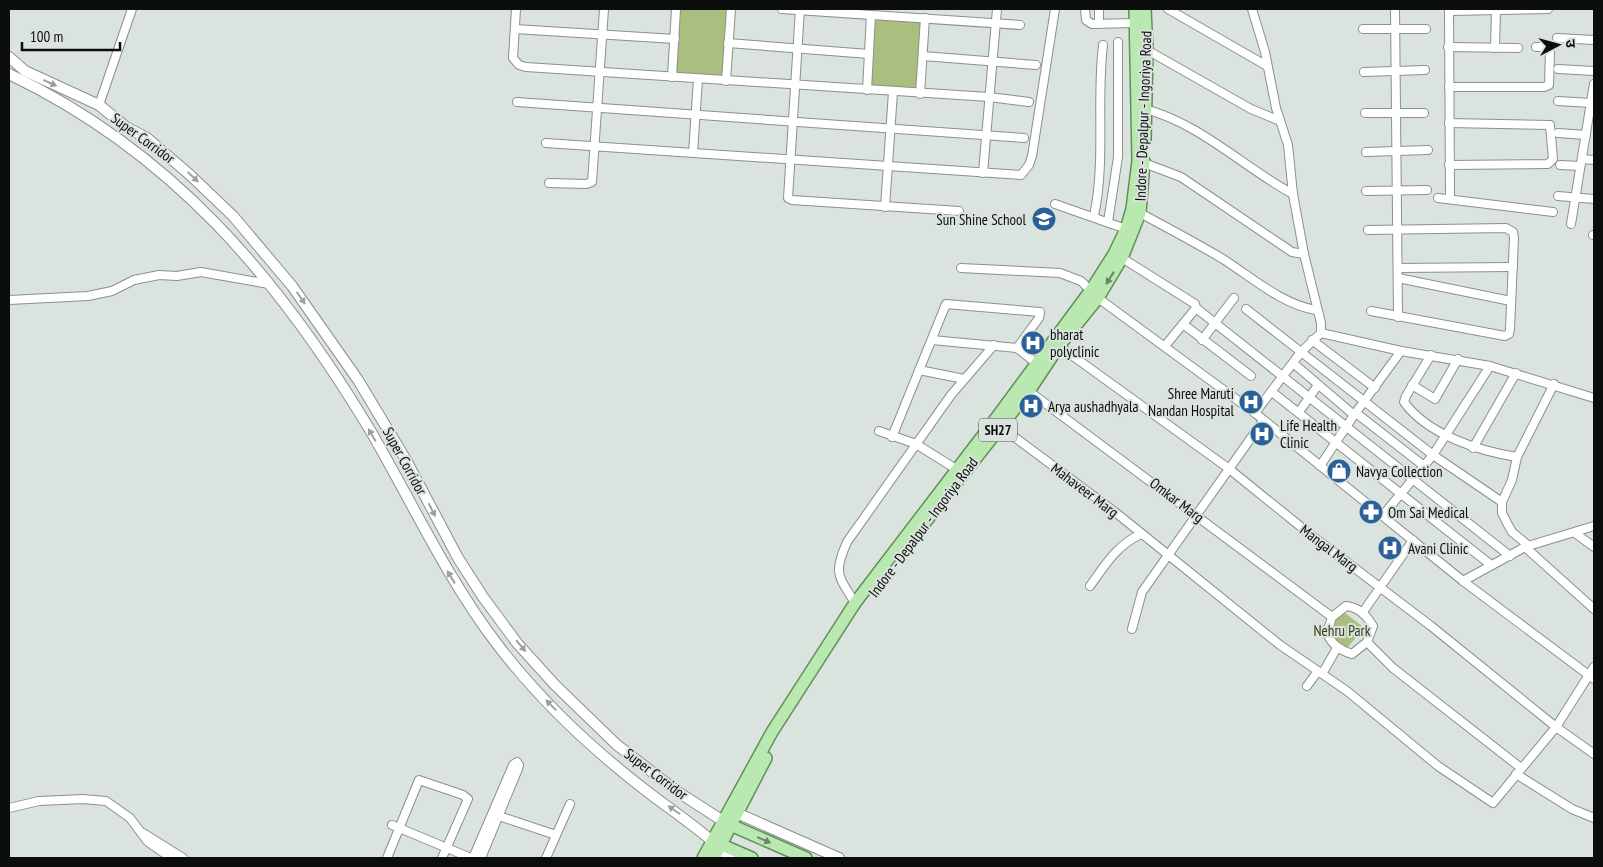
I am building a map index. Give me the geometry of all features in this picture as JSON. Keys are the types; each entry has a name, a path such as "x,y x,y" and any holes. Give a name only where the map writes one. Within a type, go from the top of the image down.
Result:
{"main road":[{"name":"Indore - Depalpur - Ingoriya Road","path":"712,850 727,824 772,732 855,603 956,469 1059,346 1094,294 1126,229 1132,209 1138,161 1134,9"},
{"name":"Indore - Depalpur - Ingoriya Road","path":"733,811 855,616 1001,427 1036,363 1122,258 1140,213 1144,163 1147,50 1144,9"},
{"name":"Super Corridor","path":"9,57 25,72 99,105 126,127 147,138 233,216 292,286 368,397 406,460 458,558 483,597 554,685 617,745 678,792 727,824 806,858"},
{"name":"Super Corridor","path":"9,74 96,123 163,171 221,227 269,284 347,392 388,462 443,566 464,600 498,646 533,686 589,742 638,784 688,820 712,850 752,858"},
{"path":"733,811 839,858"},
{"path":"712,850 731,858"}],"street":[{"path":"99,105 132,9"},
{"path":"516,9 513,58 519,65 1030,102"},
{"path":"549,183 586,184 592,182 604,9"},
{"path":"672,77 676,9"},
{"path":"726,81 730,9"},
{"path":"782,9 871,15 898,13 925,18 1020,25"},
{"path":"800,9 787,194 792,200 959,211"},
{"path":"984,173 997,9"},
{"path":"546,143 1021,175 1029,165 1055,9"},
{"path":"1085,9 1086,20 1092,24 1135,24"},
{"path":"1099,9 1099,24"},
{"path":"1168,9 1267,66"},
{"path":"1252,9 1288,145 1293,194 1316,310 1321,323 1321,333"},
{"path":"1395,9 1398,316"},
{"path":"1450,198 1449,10 1548,9"},
{"path":"1495,48 1496,11"},
{"path":"867,90 871,15"},
{"path":"920,94 925,18"},
{"path":"515,28 674,39"},
{"path":"1362,29 1426,29"},
{"path":"1557,38 1594,40"},
{"path":"1108,222 1117,178 1119,148 1118,42"},
{"path":"728,43 869,54"},
{"path":"1094,216 1101,168 1100,66 1103,45"},
{"path":"1448,47 1518,48"},
{"path":"1449,87 1544,87 1548,85 1550,51 1546,47 1536,47"},
{"path":"1147,50 1251,109 1280,120"},
{"path":"923,56 1036,65"},
{"path":"1364,72 1425,70"},
{"path":"1558,70 1594,71"},
{"path":"693,153 698,79"},
{"path":"1571,224 1586,135 1591,121 1594,84"},
{"path":"885,207 893,92"},
{"path":"1558,101 1591,103"},
{"path":"517,102 793,120 1024,138"},
{"path":"1145,109 1162,114 1201,134 1293,194"},
{"path":"1365,113 1424,113"},
{"path":"1449,123 1550,125 1553,159 1548,164 1449,166"},
{"path":"1558,134 1586,135"},
{"path":"1366,152 1428,150"},
{"path":"1560,165 1594,160"},
{"path":"1144,163 1181,177 1292,252 1304,254"},
{"path":"1366,191 1427,190"},
{"path":"1558,196 1594,199"},
{"path":"1438,198 1553,212"},
{"path":"1054,204 1094,216 1126,229"},
{"path":"1140,213 1194,242 1279,295 1306,309 1316,310"},
{"path":"1368,230 1506,228 1513,232 1509,334 1505,336 1371,311"},
{"path":"1122,258 1195,304 1196,308 1214,323 1348,426 1510,556"},
{"path":"1398,268 1512,267"},
{"path":"960,268 1035,274 1054,272 1082,281 1094,294 1255,413 1320,466 1384,514 1464,581 1592,677"},
{"path":"9,300 88,296 112,291 134,280 159,275 178,276 202,272 269,284"},
{"path":"1398,278 1511,302"},
{"path":"1202,340 1234,298"},
{"path":"892,437 946,304 1040,312 1017,348"},
{"path":"1165,346 1196,308"},
{"path":"1246,309 1433,455 1502,502"},
{"path":"1182,324 1251,376"},
{"path":"1255,413 1302,352 1321,333"},
{"path":"1321,333 1401,351 1458,359 1490,366 1554,384 1594,398"},
{"path":"932,340 1017,348 1036,363"},
{"path":"1312,340 1375,388"},
{"path":"855,603 839,575 838,564 847,542 926,427 994,345"},
{"name":"Mangal Marg","path":"1059,346 1228,468 1380,586 1556,727 1594,754"},
{"path":"1320,466 1401,351"},
{"path":"1431,355 1412,385 1404,402 1426,422 1473,448 1517,457"},
{"path":"1412,385 1435,400 1458,359"},
{"path":"1293,363 1318,385 1424,466"},
{"path":"1384,514 1433,455 1490,366"},
{"path":"919,370 964,379"},
{"path":"1473,448 1516,373"},
{"path":"1554,384 1517,457 1512,480 1502,502 1502,513 1512,532 1594,609"},
{"path":"1299,412 1318,385"},
{"name":"Omkar Marg","path":"1024,388 1196,514 1332,617"},
{"path":"1272,392 1491,565"},
{"path":"1132,629 1142,592 1263,421"},
{"name":"Mahaveer Marg","path":"1001,427 1141,534 1280,645 1347,691 1438,766 1493,803 1519,771"},
{"path":"878,431 916,444 956,469"},
{"path":"1464,581 1527,546 1594,526"},
{"path":"1575,533 1594,547"},
{"path":"1090,586 1117,550 1129,540 1141,534"},
{"path":"1363,612 1413,540"},
{"path":"1346,606 1353,606 1363,612 1373,626 1367,642 1352,654 1337,648 1327,633 1332,617 1346,606"},
{"path":"1367,642 1394,668 1519,771 1572,809 1594,818"},
{"path":"1308,686 1320,673 1337,648"},
{"path":"1519,771 1556,727 1592,677 1594,668"},
{"path":"396,827 472,858 513,765 517,762 520,765 481,858"},
{"path":"387,858 396,827 419,780 463,795 468,799 442,858"},
{"path":"9,808 39,802 99,800 117,807 143,833 183,858"},
{"path":"546,858 570,804"},
{"path":"499,816 556,835"},
{"path":"143,833 148,842 171,858"}],"green space":[{"path":"679,9 727,9 724,77 676,74"},
{"path":"874,20 921,23 916,90 870,87"},
{"name":"Nehru Park","path":"1337,610 1341,610 1362,626 1362,630 1347,648 1340,649 1323,635"}],"place":[{"name":"Sun Shine School","path":"1044,219"},
{"name":"bharat polyclinic","path":"1033,343"},
{"name":"Shree Maruti Nandan Hospital","path":"1251,402"},
{"name":"Arya aushadhyala","path":"1031,406"},
{"name":"Life Health Clinic","path":"1262,434"},
{"name":"Navya Collection","path":"1339,471"},
{"name":"Om Sai Medical","path":"1371,512"},
{"name":"Avani Clinic","path":"1390,548"}]}
